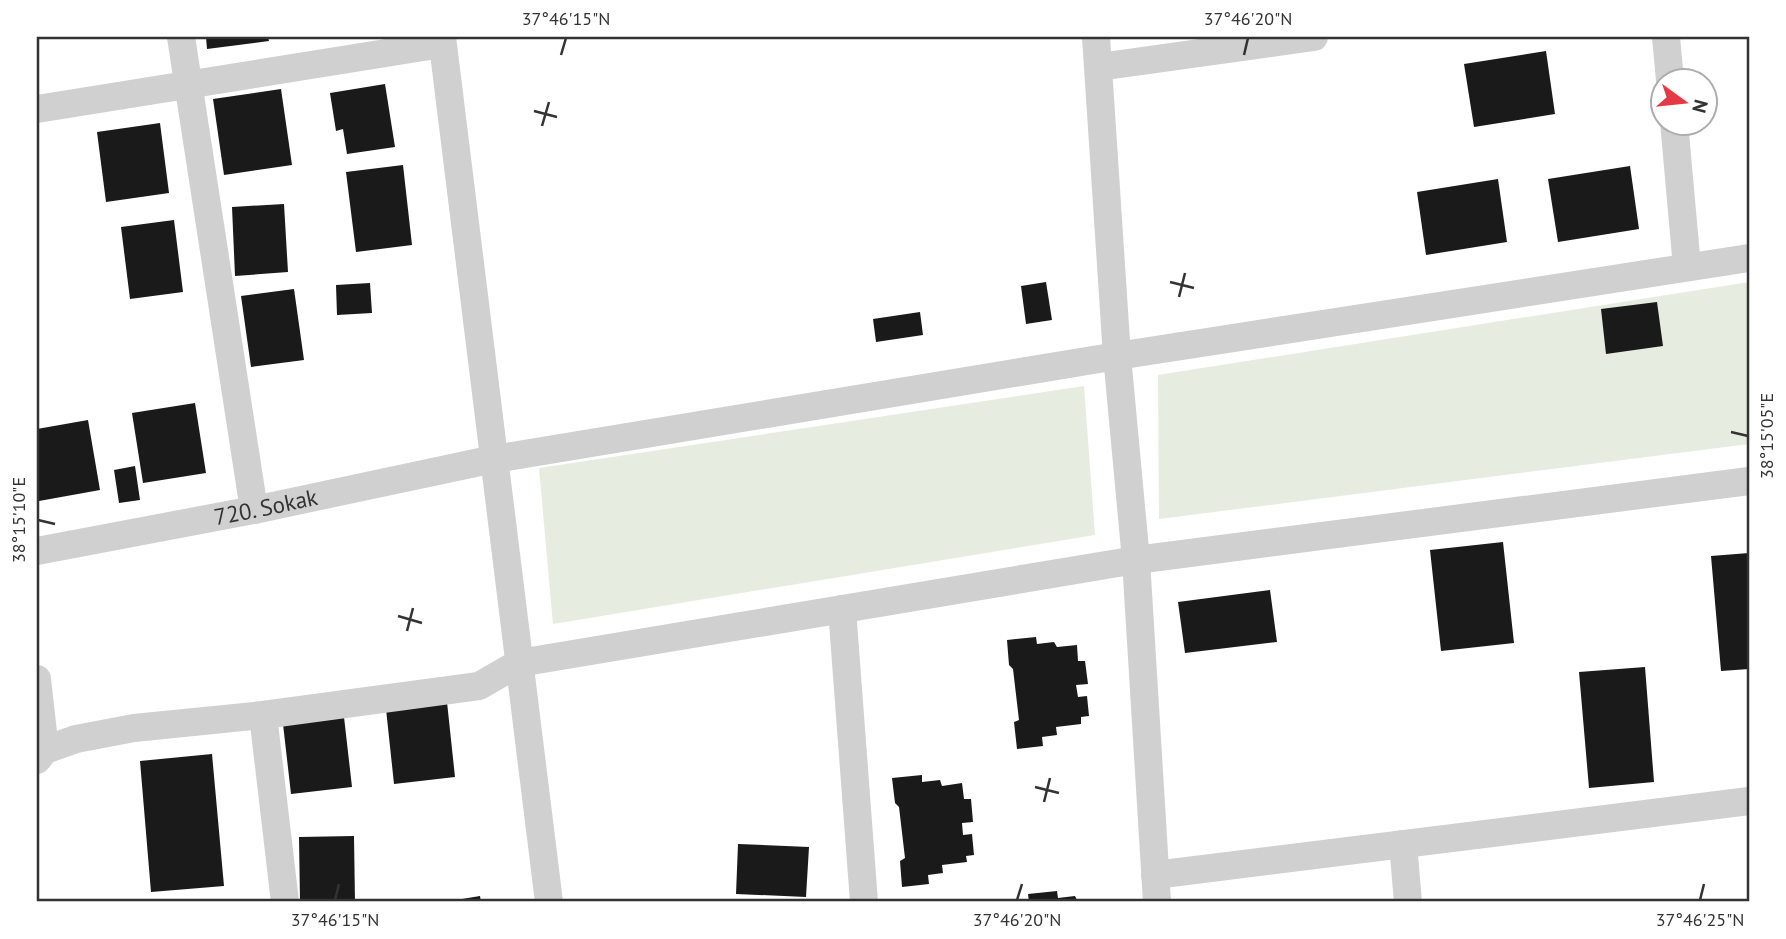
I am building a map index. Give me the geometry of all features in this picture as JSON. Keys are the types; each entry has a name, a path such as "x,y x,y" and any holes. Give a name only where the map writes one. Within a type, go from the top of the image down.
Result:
{"street":[{"path":"181,37 254,510"},
{"path":"1096,37 1117,356 1136,560 1156,889 1403,844 1749,801"},
{"path":"1099,67 1314,37"},
{"path":"1666,37 1669,66"},
{"path":"37,109 442,40 549,902"},
{"path":"1675,136 1687,267"},
{"name":"720. Sokak","path":"37,551 254,510 494,459 1117,356 1749,258"},
{"path":"37,679 41,755 76,739 134,728 262,715 479,686 519,663 1136,560 1749,481"},
{"path":"842,609 864,902"},
{"path":"262,715 285,902"},
{"path":"1403,844 1408,902"}],"shaded area":[{"path":"1749,282 1749,444 1159,519 1158,375"},
{"path":"1084,386 1095,535 553,624 539,468"}],"building":[{"path":"206,37 268,37 269,41 207,49"},
{"path":"1546,51 1555,114 1474,127 1464,64"},
{"path":"385,84 395,147 347,154 343,129 336,131 330,93"},
{"path":"281,89 292,165 224,175 213,99"},
{"path":"160,123 169,193 106,202 97,132"},
{"path":"403,165 412,245 356,252 346,172"},
{"path":"1630,166 1639,229 1558,242 1548,179"},
{"path":"1498,179 1507,242 1426,255 1417,192"},
{"path":"284,204 288,272 235,276 232,207"},
{"path":"174,220 183,292 130,299 121,227"},
{"path":"1046,282 1052,320 1026,324 1021,286"},
{"path":"370,283 372,313 337,315 336,285"},
{"path":"294,289 304,360 251,367 241,296"},
{"path":"1657,302 1663,346 1606,354 1601,309"},
{"path":"920,312 923,335 876,342 873,319"},
{"path":"195,403 206,473 143,483 132,413"},
{"path":"88,420 100,490 39,501 37,429"},
{"path":"135,466 140,500 119,503 114,470"},
{"path":"1503,542 1514,643 1441,651 1430,550"},
{"path":"1749,553 1749,669 1721,671 1711,556"},
{"path":"1270,590 1277,642 1185,653 1178,602"},
{"path":"1036,637 1037,644 1054,642 1057,647 1077,645 1078,661 1085,661 1088,684 1076,685 1078,697 1087,696 1089,716 1081,717 1081,724 1056,727 1057,735 1042,737 1043,746 1017,749 1014,722 1019,720 1007,640"},
{"path":"1645,667 1654,782 1589,788 1579,672"},
{"path":"447,702 455,777 394,784 386,709"},
{"path":"344,717 352,787 291,794 283,724"},
{"path":"212,754 224,886 151,892 140,761"},
{"path":"922,775 922,782 940,780 942,786 962,783 964,799 971,799 973,822 962,823 963,835 972,834 974,855 966,856 967,862 942,865 943,873 928,875 929,884 902,887 900,861 905,858 899,807 895,803 892,778"},
{"path":"354,836 355,902 300,902 299,837"},
{"path":"738,844 809,847 806,897 736,894"},
{"path":"1057,891 1058,898 1075,896 1078,902 1029,902 1028,894"},
{"path":"480,896 481,902 450,901"}]}
